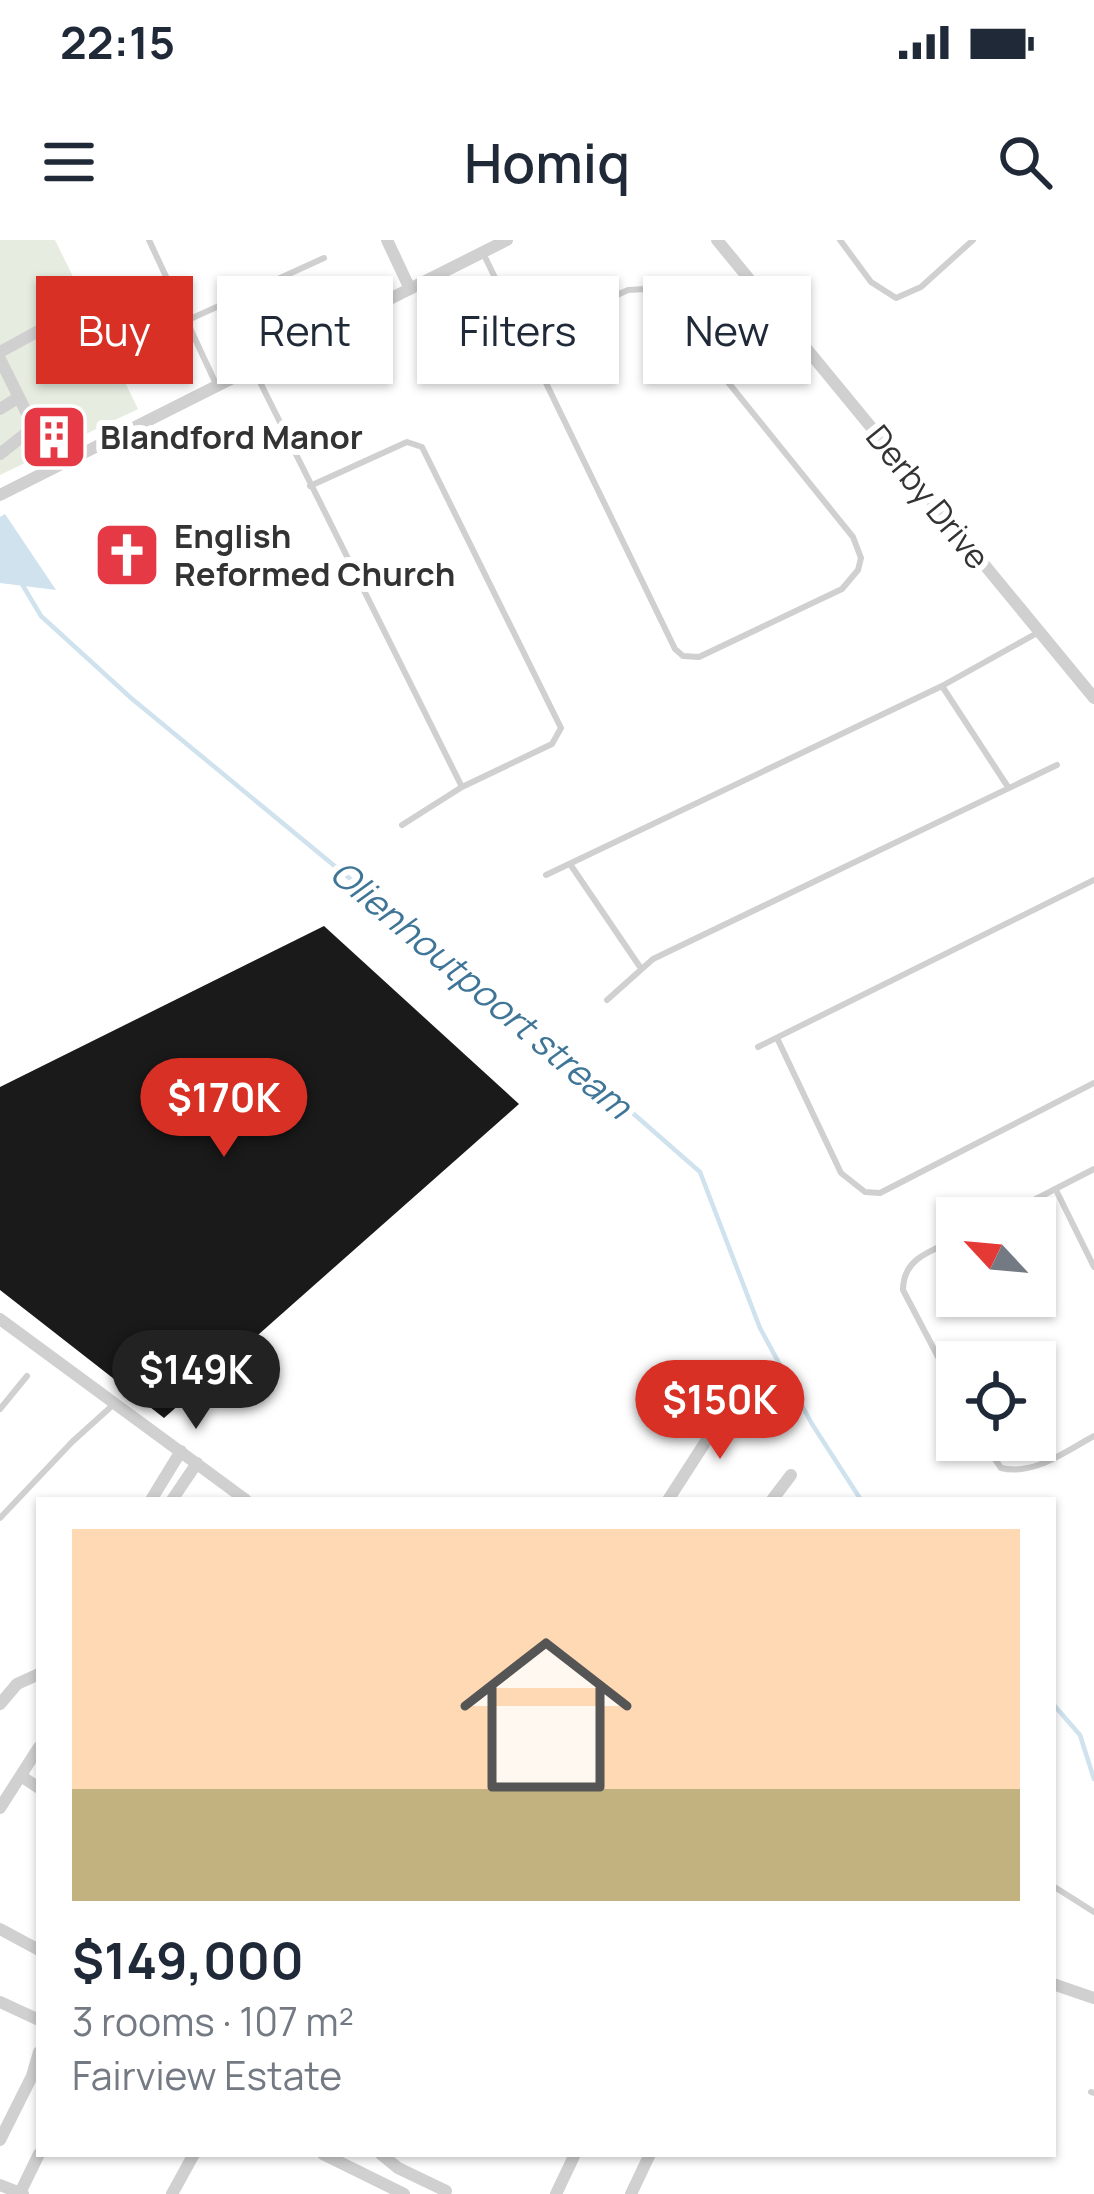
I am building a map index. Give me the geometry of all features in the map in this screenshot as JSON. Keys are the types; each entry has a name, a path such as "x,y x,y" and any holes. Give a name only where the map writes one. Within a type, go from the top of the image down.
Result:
{"street":[{"path":"387,240 410,289"},
{"path":"393,298 506,240"},
{"name":"Derby Drive","path":"717,240 1094,698"},
{"path":"36,334 0,355 53,466"},
{"path":"0,495 216,384"},
{"path":"0,410 19,397"},
{"path":"0,454 34,427"},
{"path":"0,1319 242,1497"},
{"path":"670,1497 730,1404"},
{"path":"153,1497 182,1451"},
{"path":"174,1497 197,1463"},
{"path":"774,1497 791,1475"},
{"path":"0,1704 17,1684 36,1675"},
{"path":"0,1808 36,1752"},
{"path":"21,1776 36,1786"},
{"path":"0,1929 36,1945"},
{"path":"1056,1985 1094,1998"},
{"path":"0,2002 36,2019"},
{"path":"0,2140 36,2073"},
{"path":"0,2186 22,2193 38,2157"},
{"path":"172,2194 192,2157"},
{"path":"329,2157 404,2194"},
{"path":"385,2157 446,2191"},
{"path":"556,2194 574,2157"},
{"path":"631,2194 649,2157"}],"lane":[{"path":"149,240 167,276"},
{"path":"840,240 871,282 896,298 921,287 973,240"},
{"path":"483,252 494,276"},
{"path":"193,318 324,258"},
{"path":"644,289 660,298 853,537 861,558 852,580 699,658 683,656 669,641 522,339 628,290 644,289"},
{"path":"193,331 216,384"},
{"path":"261,384 462,787"},
{"path":"310,486 399,445 418,444 561,728 552,743 462,787 402,825"},
{"path":"546,875 942,686 1039,632"},
{"path":"942,686 1008,787"},
{"path":"607,1000 640,967 1057,765"},
{"path":"570,864 640,967"},
{"path":"758,1047 1094,880"},
{"path":"777,1038 842,1173 865,1192 880,1192 1094,1083"},
{"path":"1042,1197 1094,1169"},
{"path":"1056,1190 1094,1267"},
{"path":"936,1249 915,1259 903,1277 903,1291 936,1353"},
{"path":"0,1409 27,1376"},
{"path":"0,1518 116,1403"},
{"path":"1056,1456 1094,1436"},
{"path":"996,1461 1001,1468 1015,1472 1046,1461"},
{"path":"1056,1888 1094,1912"}],"shaded area":[{"path":"0,240 55,240 73,276 36,276 36,384 126,384 138,409 0,475"}],"water":[{"path":"5,514 56,590 0,583 0,517"}],"building":[{"path":"324,926 519,1104 164,1418 0,1290 0,1087"}],"waterway":[{"name":"Olienhoutpoort stream","path":"22,584 41,616 131,698 700,1172 760,1328 812,1424 859,1497"},
{"name":"Olienhoutpoort stream","path":"1056,1707 1080,1735 1094,1779"}],"place":[{"name":"Blandford Manor","path":"54,437"},
{"name":"English Reformed Church","path":"127,555"}]}
